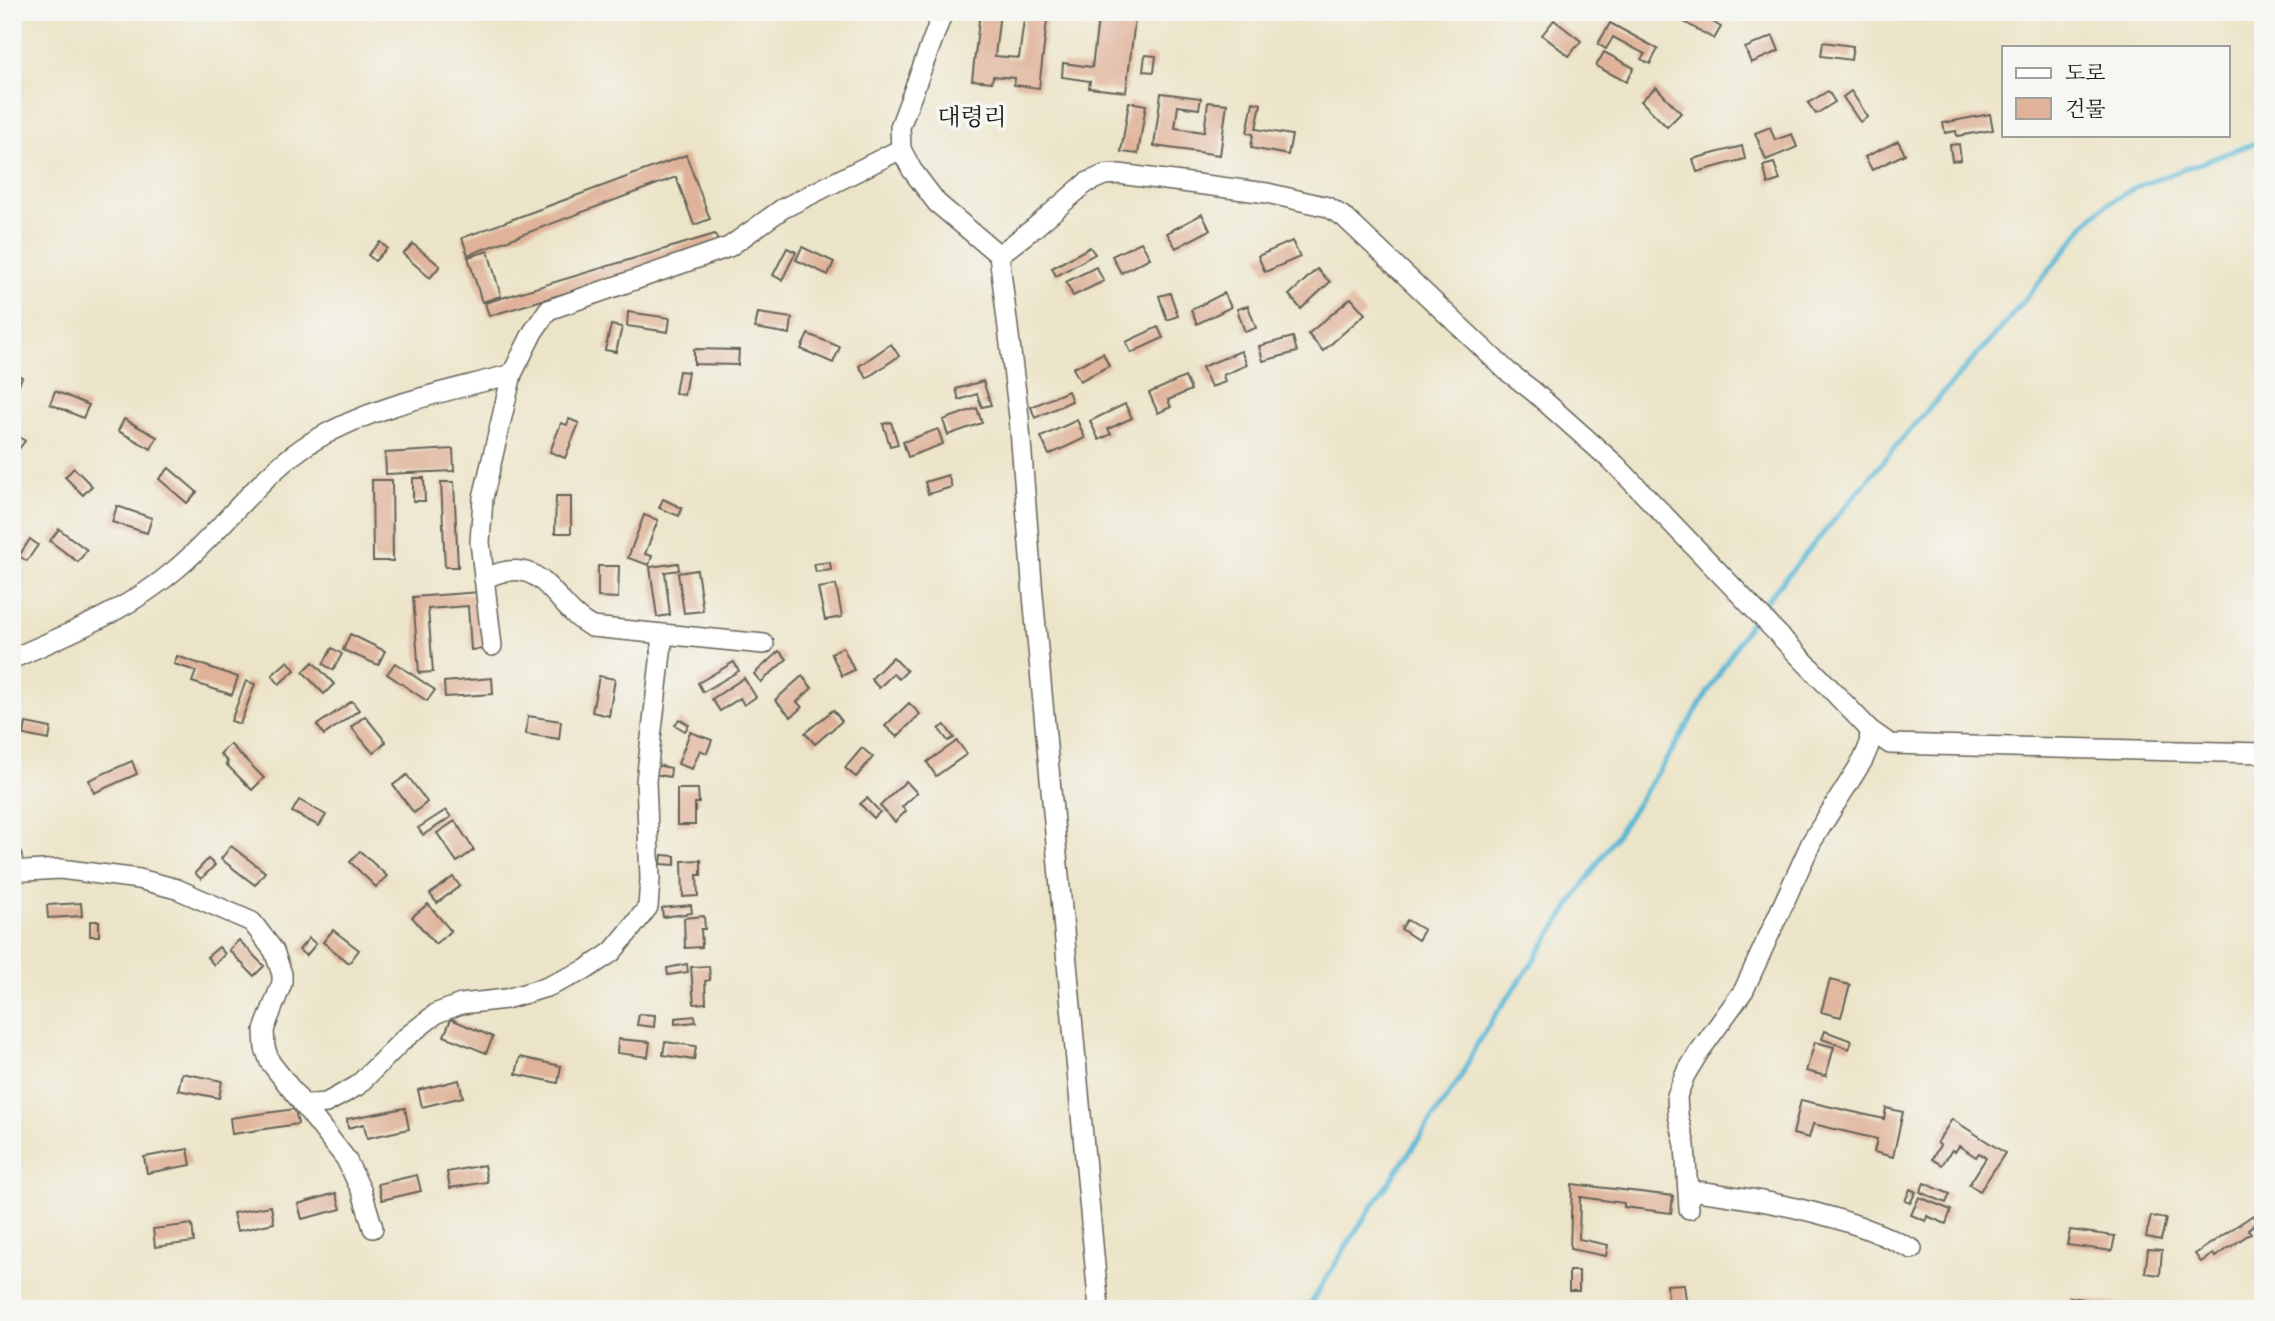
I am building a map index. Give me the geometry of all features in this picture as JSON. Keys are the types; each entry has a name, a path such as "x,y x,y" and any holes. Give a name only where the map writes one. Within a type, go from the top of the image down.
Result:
{"street":[{"path":"943,12 900,127 901,149 912,170 937,203 999,255 1019,417 1099,1309"},
{"path":"492,646 480,542 483,498 512,374 533,332 548,310 729,247 782,209 901,149"},
{"path":"999,255 1086,183 1104,175 1119,174 1267,193 1328,207 1344,217 1507,371 1616,466 1870,730 1890,744 2263,753"},
{"path":"12,659 104,617 137,598 174,571 208,541 292,456 314,440 348,423 383,411 512,374"},
{"path":"484,579 508,571 524,572 540,578 553,588 581,621 592,627 764,644"},
{"path":"303,1105 326,1103 357,1086 404,1039 437,1013 461,1004 506,999 547,987 585,970 612,952 648,907 650,879 646,781 663,636"},
{"path":"1870,730 1869,746 1863,760 1812,841 1744,990 1685,1075 1677,1096 1678,1115 1685,1145 1689,1200 1742,1197 1794,1207 1853,1224 1912,1249"},
{"path":"12,857 13,869 26,872 60,869 139,879 177,889 252,922 274,951 282,974 282,983 264,1030 265,1048 270,1062 346,1159 362,1192 373,1228"}],"building":[{"path":"980,12 1000,12 995,56 1019,58 1025,12 1048,12 1039,88 1014,85 1015,78 993,76 992,82 972,80"},
{"path":"1099,12 1136,12 1126,92 1089,88 1090,81 1062,77 1063,63 1092,67"},
{"path":"1683,12 1696,12 1721,27 1714,39 1679,19"},
{"path":"1554,20 1581,41 1569,56 1542,35"},
{"path":"1610,23 1658,49 1650,64 1641,59 1645,54 1613,37 1606,49 1598,44"},
{"path":"1773,36 1779,51 1751,63 1745,48"},
{"path":"1823,42 1853,46 1851,60 1821,56"},
{"path":"1604,52 1634,68 1626,82 1596,66"},
{"path":"1145,55 1156,56 1154,72 1143,71"},
{"path":"1656,87 1681,113 1667,127 1641,101"},
{"path":"1828,91 1835,102 1816,114 1808,103"},
{"path":"1851,91 1868,117 1860,122 1843,97"},
{"path":"1161,93 1201,98 1199,109 1178,106 1175,128 1204,132 1208,102 1227,104 1220,155 1154,146"},
{"path":"1129,102 1146,105 1138,154 1121,152"},
{"path":"1253,102 1261,104 1256,129 1292,135 1288,155 1251,148 1253,134 1247,133"},
{"path":"1990,114 1993,130 1957,136 1956,131 1945,133 1943,123"},
{"path":"1770,127 1775,140 1792,134 1797,147 1766,160 1755,133"},
{"path":"1898,141 1905,154 1872,170 1865,157"},
{"path":"1959,144 1961,160 1952,161 1950,145"},
{"path":"1742,146 1745,159 1697,172 1693,159"},
{"path":"686,155 710,219 694,225 676,177 468,255 462,238"},
{"path":"1774,163 1780,180 1768,184 1763,166"},
{"path":"1202,214 1210,230 1176,248 1167,233"},
{"path":"715,234 720,247 489,316 485,303"},
{"path":"1292,241 1300,257 1265,272 1258,256"},
{"path":"380,242 387,248 375,261 368,255"},
{"path":"1141,242 1150,258 1121,273 1112,256"},
{"path":"413,244 440,266 430,278 403,254"},
{"path":"802,247 834,262 828,275 796,260"},
{"path":"1090,247 1095,254 1056,276 1052,268"},
{"path":"787,248 796,252 782,280 773,275"},
{"path":"488,251 501,296 482,302 468,257"},
{"path":"1096,267 1104,281 1073,296 1066,282"},
{"path":"1317,269 1330,282 1301,309 1289,295"},
{"path":"1170,293 1178,316 1167,320 1159,296"},
{"path":"1224,293 1231,307 1197,324 1191,310"},
{"path":"1351,298 1365,314 1323,351 1308,334"},
{"path":"1248,306 1256,328 1245,332 1237,309"},
{"path":"628,312 670,318 668,332 627,326"},
{"path":"758,313 792,318 790,334 755,328"},
{"path":"611,325 622,327 616,352 605,350"},
{"path":"1158,327 1163,338 1131,353 1126,342"},
{"path":"808,334 840,347 833,363 801,349"},
{"path":"1293,337 1297,352 1263,361 1259,346"},
{"path":"891,344 899,356 867,378 859,366"},
{"path":"694,349 739,350 738,365 694,364"},
{"path":"1241,351 1247,365 1223,375 1225,382 1211,387 1202,367"},
{"path":"1103,353 1109,366 1080,381 1073,368"},
{"path":"679,371 688,372 684,395 675,393"},
{"path":"12,373 22,377 17,390 12,388"},
{"path":"1185,377 1191,390 1168,400 1171,407 1158,413 1149,393"},
{"path":"983,381 991,405 982,407 977,394 959,400 956,389"},
{"path":"55,391 89,405 83,418 50,404"},
{"path":"1068,391 1072,401 1035,418 1031,407"},
{"path":"1125,404 1132,418 1108,429 1111,434 1099,440 1090,421"},
{"path":"977,408 982,423 948,435 943,420"},
{"path":"124,419 157,437 151,449 118,431"},
{"path":"569,419 579,423 565,458 550,452 561,423 567,425"},
{"path":"1077,420 1085,438 1049,455 1041,437"},
{"path":"891,422 898,444 890,446 883,424"},
{"path":"938,429 943,444 908,457 903,442"},
{"path":"12,432 25,441 15,454 12,452"},
{"path":"453,449 454,471 386,474 385,453"},
{"path":"74,468 92,486 83,495 65,477"},
{"path":"169,468 197,492 187,503 159,479"},
{"path":"948,475 952,487 928,494 925,482"},
{"path":"413,478 424,478 425,501 413,501"},
{"path":"372,480 392,480 393,561 373,561"},
{"path":"441,482 454,482 458,567 445,567"},
{"path":"556,496 571,496 571,533 555,533"},
{"path":"663,499 682,508 679,516 659,508"},
{"path":"117,506 152,518 147,533 112,522"},
{"path":"644,515 658,520 645,554 652,556 649,565 628,558"},
{"path":"59,529 87,550 78,562 50,541"},
{"path":"30,539 38,545 27,561 19,556"},
{"path":"830,562 831,570 816,572 814,564"},
{"path":"678,563 679,570 665,572 670,615 657,617 650,567"},
{"path":"598,566 619,566 618,598 598,597"},
{"path":"697,570 703,611 684,613 678,573"},
{"path":"836,585 842,617 825,620 818,588"},
{"path":"480,592 484,649 471,650 468,606 428,609 433,672 419,673 413,597"},
{"path":"350,634 385,651 378,665 343,650"},
{"path":"843,647 854,670 842,676 831,653"},
{"path":"332,648 342,654 333,670 323,664"},
{"path":"779,651 787,659 761,682 754,674"},
{"path":"177,656 238,677 232,695 192,682 196,671 174,664"},
{"path":"893,657 907,671 899,679 893,674 879,688 871,679"},
{"path":"288,661 295,670 279,684 272,675"},
{"path":"313,662 334,684 324,694 303,672"},
{"path":"734,662 739,671 703,692 698,683"},
{"path":"395,663 435,690 427,701 387,674"},
{"path":"599,676 615,679 609,716 592,712"},
{"path":"802,676 812,688 797,702 802,707 791,717 775,700"},
{"path":"492,678 493,694 445,697 444,682"},
{"path":"744,678 756,697 744,705 740,698 720,711 712,699"},
{"path":"246,681 255,684 240,724 231,721"},
{"path":"352,701 359,710 324,735 317,725"},
{"path":"909,703 920,714 897,737 885,726"},
{"path":"833,710 842,721 815,744 805,733"},
{"path":"365,716 386,742 373,753 351,727"},
{"path":"528,716 561,721 559,739 526,734"},
{"path":"679,719 689,725 685,731 675,725"},
{"path":"26,723 51,728 49,740 24,735"},
{"path":"945,725 954,738 948,741 939,729"},
{"path":"690,732 712,740 707,753 700,750 692,769 678,764"},
{"path":"957,741 967,754 936,776 927,762"},
{"path":"230,744 264,778 252,790 226,764 228,762 220,754"},
{"path":"862,748 873,757 856,777 845,768"},
{"path":"132,761 137,774 94,793 89,780"},
{"path":"656,765 671,768 670,777 654,774"},
{"path":"407,775 427,802 414,813 393,785"},
{"path":"906,781 917,793 902,807 906,811 895,822 880,806"},
{"path":"677,789 698,789 699,803 695,803 695,825 677,825"},
{"path":"867,798 880,812 874,818 860,804"},
{"path":"299,800 326,815 319,826 292,812"},
{"path":"446,810 451,817 423,835 418,828"},
{"path":"455,821 474,850 457,862 437,833"},
{"path":"231,846 265,872 255,885 221,859"},
{"path":"360,851 387,876 376,887 350,862"},
{"path":"662,855 675,856 675,865 661,864"},
{"path":"208,859 215,865 201,879 195,873"},
{"path":"701,860 701,875 697,875 698,896 683,897 682,861"},
{"path":"453,877 460,886 437,903 430,894"},
{"path":"81,903 82,916 48,918 47,905"},
{"path":"428,904 451,931 435,944 412,917"},
{"path":"691,905 692,913 663,917 662,908"},
{"path":"704,916 705,929 701,929 702,947 685,948 684,918"},
{"path":"1407,920 1424,930 1418,940 1401,929"},
{"path":"90,921 99,921 99,936 90,936"},
{"path":"333,930 359,950 349,963 323,942"},
{"path":"309,938 316,944 306,956 299,950"},
{"path":"12,939 19,943 12,954"},
{"path":"239,940 264,966 254,976 229,950"},
{"path":"219,947 225,954 214,965 207,957"},
{"path":"687,964 688,972 668,975 667,968"},
{"path":"709,966 710,980 705,981 706,1003 694,1004 691,967"},
{"path":"1830,980 1850,985 1841,1017 1821,1012"},
{"path":"639,1014 655,1015 654,1027 637,1025"},
{"path":"695,1016 696,1022 675,1024 675,1018"},
{"path":"451,1019 493,1037 486,1053 444,1036"},
{"path":"1825,1031 1852,1041 1849,1049 1822,1039"},
{"path":"618,1039 650,1042 648,1057 617,1053"},
{"path":"665,1042 696,1046 694,1060 663,1055"},
{"path":"1815,1042 1834,1047 1826,1076 1806,1071"},
{"path":"520,1057 561,1066 558,1083 516,1074"},
{"path":"182,1073 222,1081 219,1098 178,1090"},
{"path":"459,1080 463,1097 422,1107 418,1090"},
{"path":"1801,1100 1884,1119 1886,1108 1903,1112 1893,1157 1874,1152 1877,1139 1813,1124 1809,1138 1793,1134"},
{"path":"405,1108 409,1129 367,1138 364,1124 348,1128 347,1119"},
{"path":"295,1109 298,1124 232,1134 230,1118"},
{"path":"1952,1119 2005,1153 1980,1191 1969,1185 1986,1158 1979,1153 1976,1157 1959,1146 1955,1152 1952,1150 1942,1165 1932,1159 1940,1145 1937,1143"},
{"path":"188,1149 191,1165 147,1173 144,1157"},
{"path":"484,1165 487,1182 450,1188 447,1172"},
{"path":"417,1175 421,1191 382,1200 378,1184"},
{"path":"1924,1183 1950,1194 1946,1203 1920,1192"},
{"path":"1572,1184 1673,1196 1671,1213 1624,1207 1624,1203 1580,1197 1579,1239 1608,1245 1606,1256 1570,1249"},
{"path":"1910,1189 1916,1192 1910,1203 1905,1201"},
{"path":"336,1193 341,1209 302,1219 298,1204"},
{"path":"1919,1197 1951,1210 1946,1224 1927,1216 1926,1221 1911,1215"},
{"path":"271,1206 274,1223 237,1231 233,1213"},
{"path":"2253,1215 2258,1222 2248,1229 2251,1233 2215,1257 2213,1254 2201,1262 2195,1254"},
{"path":"2151,1216 2166,1219 2161,1240 2146,1237"},
{"path":"192,1224 194,1242 155,1247 153,1229"},
{"path":"2070,1230 2115,1236 2112,1251 2067,1245"},
{"path":"2148,1249 2162,1250 2160,1275 2145,1273"},
{"path":"1569,1271 1579,1271 1579,1291 1569,1291"},
{"path":"1684,1284 1687,1309 1669,1309 1667,1285"},
{"path":"2070,1297 2126,1305 2126,1309 2068,1309"}],"waterway":[{"path":"1762,606 1908,432 2004,325 2084,225 2104,206 2136,187 2263,140"},
{"path":"1307,1309 1359,1226 1461,1077 1477,1044 1498,1011 1668,757 1753,618"}],"district":[{"name":"대령리","path":"972,117"}]}
